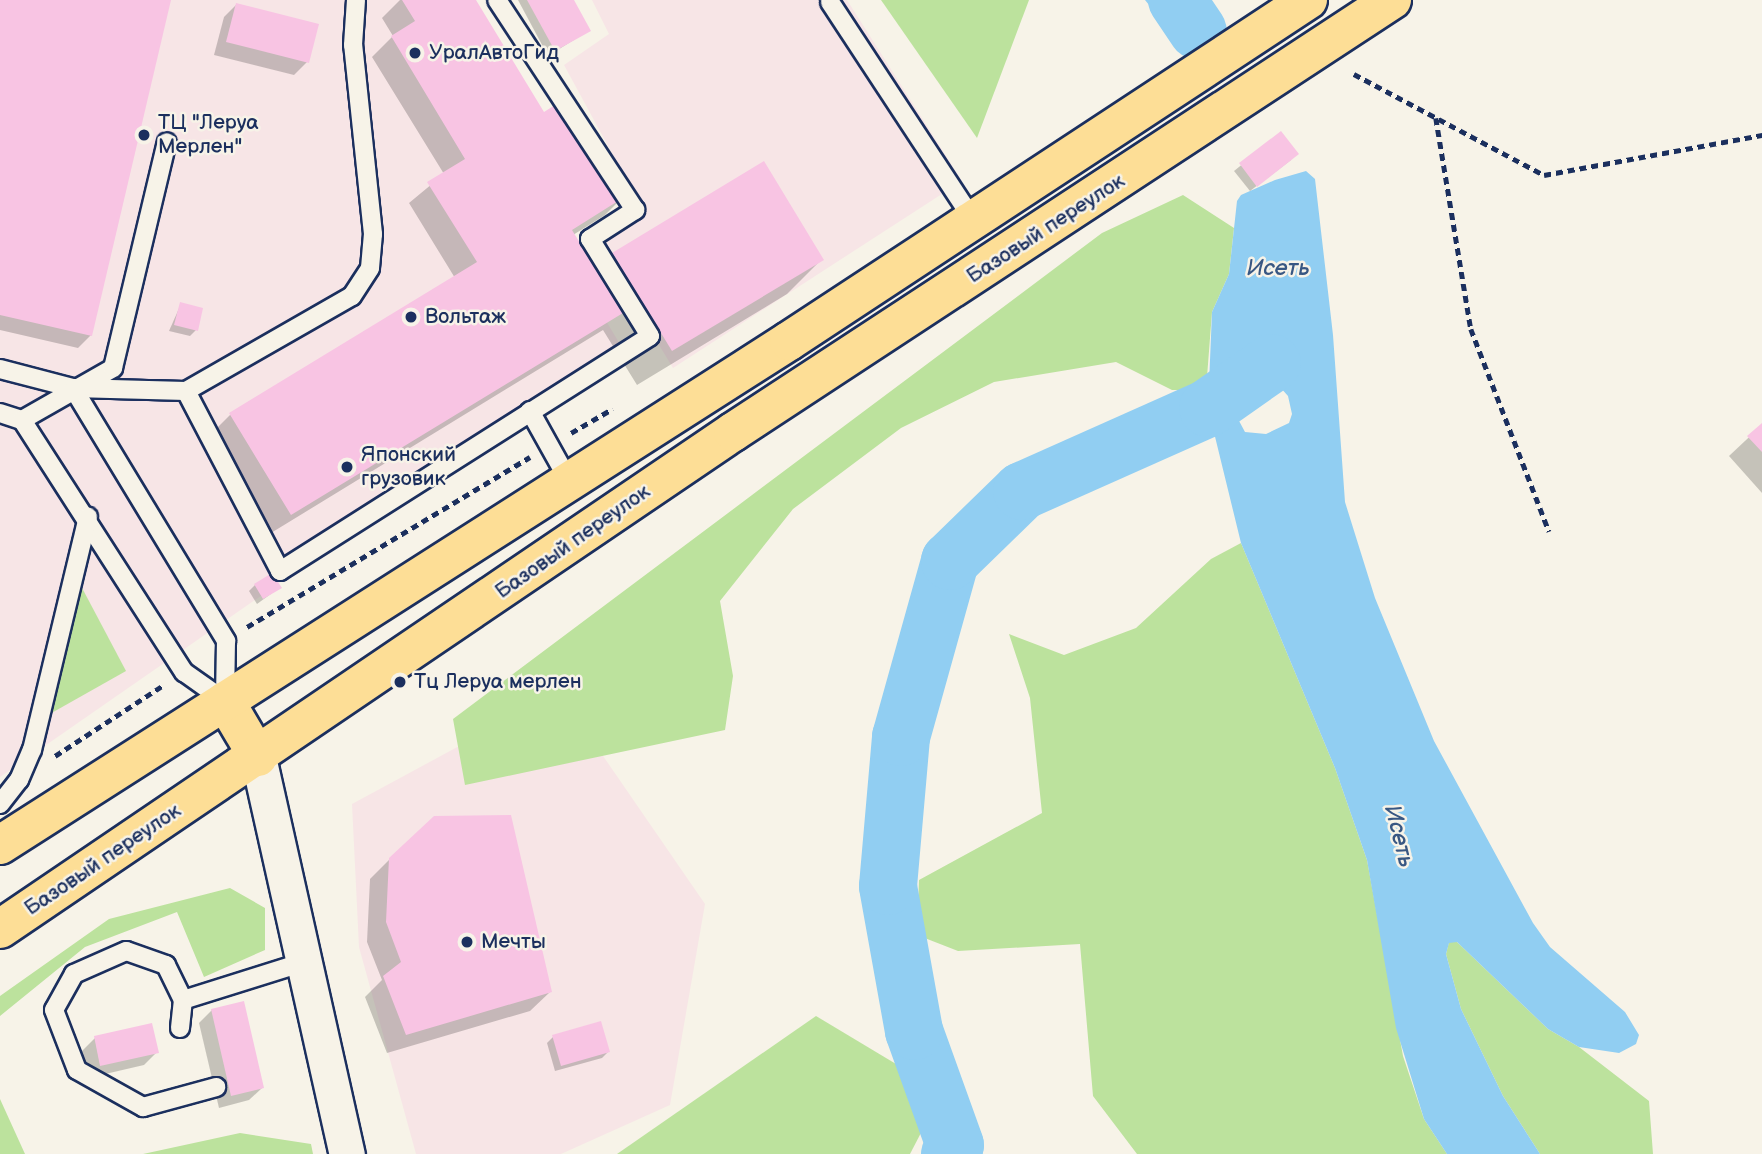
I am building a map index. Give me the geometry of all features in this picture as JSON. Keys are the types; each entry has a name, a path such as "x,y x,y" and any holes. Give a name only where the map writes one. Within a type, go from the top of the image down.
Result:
{"main road":[{"path":"0,845 569,481 1308,0"},
{"path":"1343,35 1392,0"},
{"path":"1343,35 1413,0"},
{"name":"Базовый переулок","path":"0,929 258,757 733,432 1343,35"},
{"path":"225,701 258,757"}],"street":[{"path":"258,757 302,963 347,1154"}],"lane":[{"path":"0,369 73,388 186,391 352,296 370,268 373,234 353,45 356,0"},
{"path":"186,391 280,571 650,336 590,239 635,210 497,0"},
{"path":"830,2 973,220"},
{"path":"22,420 73,388 113,368 167,142"},
{"path":"73,388 226,641 225,701"},
{"path":"530,411 569,481"},
{"path":"0,413 22,420 88,517 184,673 225,701"},
{"path":"0,804 19,780 32,750 88,517"},
{"path":"180,1028 183,1000 166,965 126,951 74,974 54,1010 77,1070 143,1107 216,1087"},
{"path":"183,1000 302,963"}],"path":[{"path":"1354,74 1544,175 1762,135"},
{"path":"1436,118 1471,329 1549,531"},
{"path":"226,641 271,610"},
{"path":"19,780 184,673"}],"shaded area":[{"path":"0,0 415,0 621,346 0,777"},
{"path":"592,0 847,0 962,181 673,368 593,236 632,190 564,65 609,34"},
{"path":"559,692 705,904 670,1105 561,1154 416,1154 359,947 352,804"}],"green space":[{"path":"881,0 1029,0 977,138"},
{"path":"1183,195 1234,228 1229,274 1212,312 1206,390 1172,390 1116,362 994,382 901,428 793,509 720,601 733,676 725,730 465,785 453,719 1102,233"},
{"path":"1241,543 1335,768 1367,860 1403,1056 1424,1119 1447,1154 1137,1154 1093,1096 1080,944 958,951 917,935 919,880 1042,813 1030,698 1009,634 1064,655 1136,628 1211,559"},
{"path":"81,586 126,671 48,715"},
{"path":"230,888 265,908 265,950 204,977 177,912 85,947 0,1016 0,996 109,919"},
{"path":"1449,942 1457,942 1548,1029 1579,1047 1649,1101 1653,1154 1540,1154 1503,1096 1461,1009 1446,954"},
{"path":"816,1016 896,1064 924,1127 910,1154 617,1154"},
{"path":"0,1099 25,1154 0,1154"},
{"path":"240,1133 311,1144 313,1154 143,1154"}],"water":[{"path":"1145,0 1202,2 1194,25 1167,27"},
{"path":"1306,171 1315,179 1333,335 1345,502 1375,598 1434,741 1533,923 1550,947 1625,1012 1639,1035 1636,1044 1619,1053 1579,1047 1548,1029 1457,942 1449,943 1446,954 1461,1009 1503,1096 1540,1154 1447,1154 1424,1119 1396,1028 1367,860 1335,768 1241,543 1208,408 1212,312 1229,274 1237,201 1241,195 1275,180","holes":["1272,378 1288,396 1292,414 1289,423 1266,434 1245,432 1238,419 1239,408 1260,380"]}],"building":[{"path":"0,0 171,0 92,336 0,315"},
{"path":"402,0 476,0 544,112 566,98 626,196 572,230 623,313 291,515 229,413 477,262 427,182 465,159 391,36 415,21"},
{"path":"527,0 574,0 591,31 555,51"},
{"path":"236,3 319,24 309,63 226,42"},
{"path":"1281,131 1299,154 1257,187 1239,163"},
{"path":"764,161 824,260 672,351 612,253"},
{"path":"180,302 203,308 198,331 174,325"},
{"path":"1762,423 1762,452 1747,436"},
{"path":"272,573 282,588 263,599 254,584"},
{"name":"Мечты","path":"511,815 552,992 406,1035 383,976 401,962 386,922 389,858 434,816"},
{"path":"244,1001 264,1088 231,1096 211,1009"},
{"path":"601,1021 610,1052 561,1066 552,1035"},
{"path":"152,1023 159,1053 100,1066 94,1036"}],"waterway":[{"name":"Исеть","path":"1177,0 1198,31"},
{"path":"950,1154 955,1145 914,1031 888,886 901,737 950,561 1022,491 1208,408 1272,363"}],"place":[{"name":"УралАвтоГид","path":"415,53"},
{"name":"ТЦ \"Леруа Мерлен\"","path":"144,135"},
{"name":"Вольтаж","path":"411,317"},
{"name":"Японский грузовик","path":"347,467"},
{"name":"Тц Леруа мерлен","path":"400,682"},
{"name":"Мечты","path":"467,942"}]}
